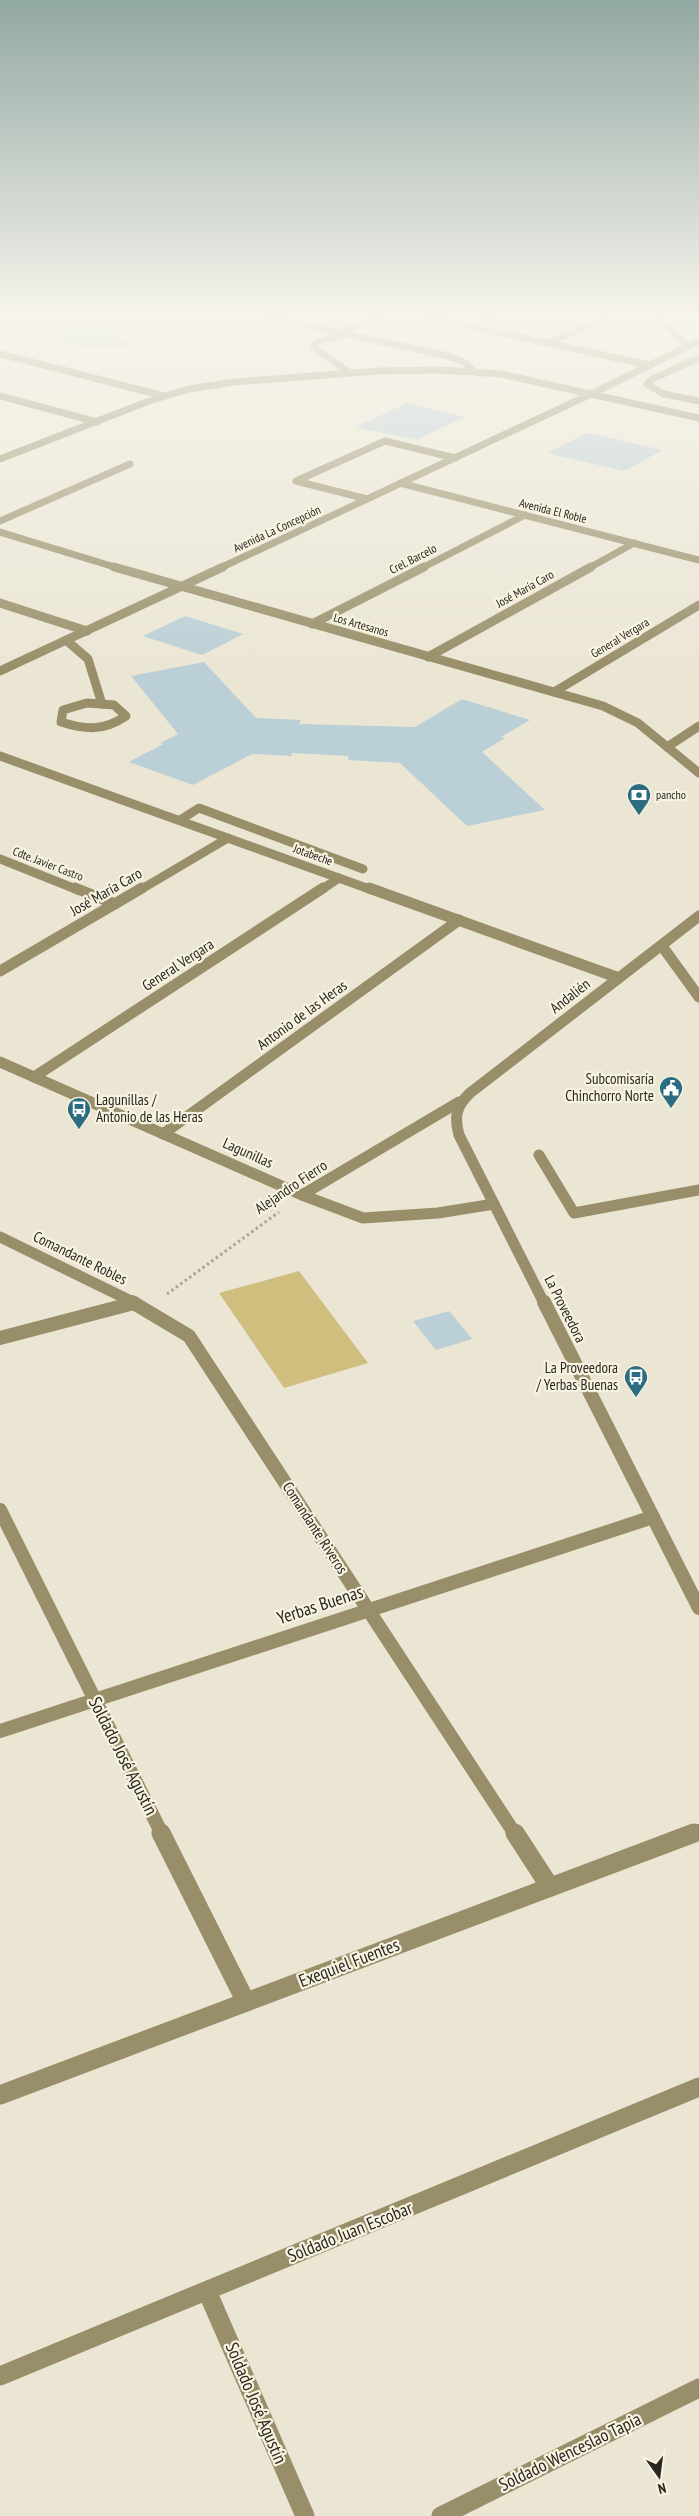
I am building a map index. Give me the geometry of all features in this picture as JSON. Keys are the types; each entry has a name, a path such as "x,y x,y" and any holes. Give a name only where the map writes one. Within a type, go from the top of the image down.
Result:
{"street":[{"path":"0,459 64,434"},
{"name":"Avenida La Concepción","path":"0,671 505,434"},
{"path":"367,499 296,481 384,441 455,458"},
{"path":"0,521 130,464"},
{"name":"Avenida El Roble","path":"400,483 699,560"},
{"name":"Crel. Barcelo","path":"312,624 525,515"},
{"name":"Los Artesanos","path":"0,532 180,587 603,706 630,717 699,773"},
{"name":"José María Caro","path":"428,657 634,543"},
{"path":"0,603 87,630"},
{"name":"General Vergara","path":"554,692 699,605"},
{"path":"66,640 88,659 102,704"},
{"path":"87,702 102,704 114,705 126,716 112,727 82,730 61,722 63,710 87,702"},
{"path":"667,747 699,726"},
{"name":"Jotabeche","path":"0,756 619,978"},
{"path":"180,820 199,808 363,869"},
{"name":"José María Caro","path":"0,972 228,838"},
{"name":"Cdte. Javier Castro","path":"2,862 115,904"},
{"name":"General Vergara","path":"34,1077 339,878"},
{"name":"Andalién","path":"459,1102 699,916"},
{"name":"Antonio de las Heras","path":"164,1134 459,920"},
{"path":"662,946 699,997"},
{"name":"Lagunillas","path":"0,1062 302,1195 363,1218 438,1213 494,1204"},
{"name":"Alejandro Fierro","path":"302,1195 459,1102"},
{"name":"La Proveedora","path":"459,1102 455,1117 459,1135 699,1608"},
{"path":"538,1155 574,1213 699,1190"},
{"name":"Comandante Robles","path":"0,1237 140,1306"},
{"path":"0,1338 140,1306"},
{"name":"Comandante Riveros","path":"140,1306 189,1336 550,1887"},
{"name":"Soldado José Agustín","path":"0,1510 246,2002"},
{"name":"Yerbas Buenas","path":"0,1731 653,1517"},
{"name":"Exequiel Fuentes","path":"0,2095 699,1831"},
{"name":"Soldado Juan Escobar","path":"0,2376 699,2088"},
{"name":"Soldado José Agustín","path":"207,2291 305,2516"},
{"name":"Soldado Wenceslao Tapia","path":"441,2516 699,2388"}],"path":[{"name":"Alejandro Fierro","path":"140,1306 302,1195"}],"shaded area":[{"path":"299,1271 368,1363 284,1388 219,1293"}],"building":[{"path":"390,434 428,434 416,440"},
{"path":"585,434 594,434 663,450 624,471 547,453"},
{"path":"185,616 243,634 202,655 143,636"},
{"path":"204,662 256,718 301,720 299,724 415,727 462,699 530,720 501,737 505,738 482,752 545,810 467,826 400,763 348,760 349,756 292,753 291,756 252,754 193,785 129,762 178,734 131,676"},
{"path":"449,1311 472,1339 436,1350 413,1321"}],"place":[{"name":"pancho","path":"639,816"},
{"name":"Subcomisaría Chinchorro Norte","path":"671,1109"},
{"name":"Lagunillas / Antonio de las Heras","path":"79,1130"},
{"name":"La Proveedora / Yerbas Buenas","path":"636,1398"}]}
